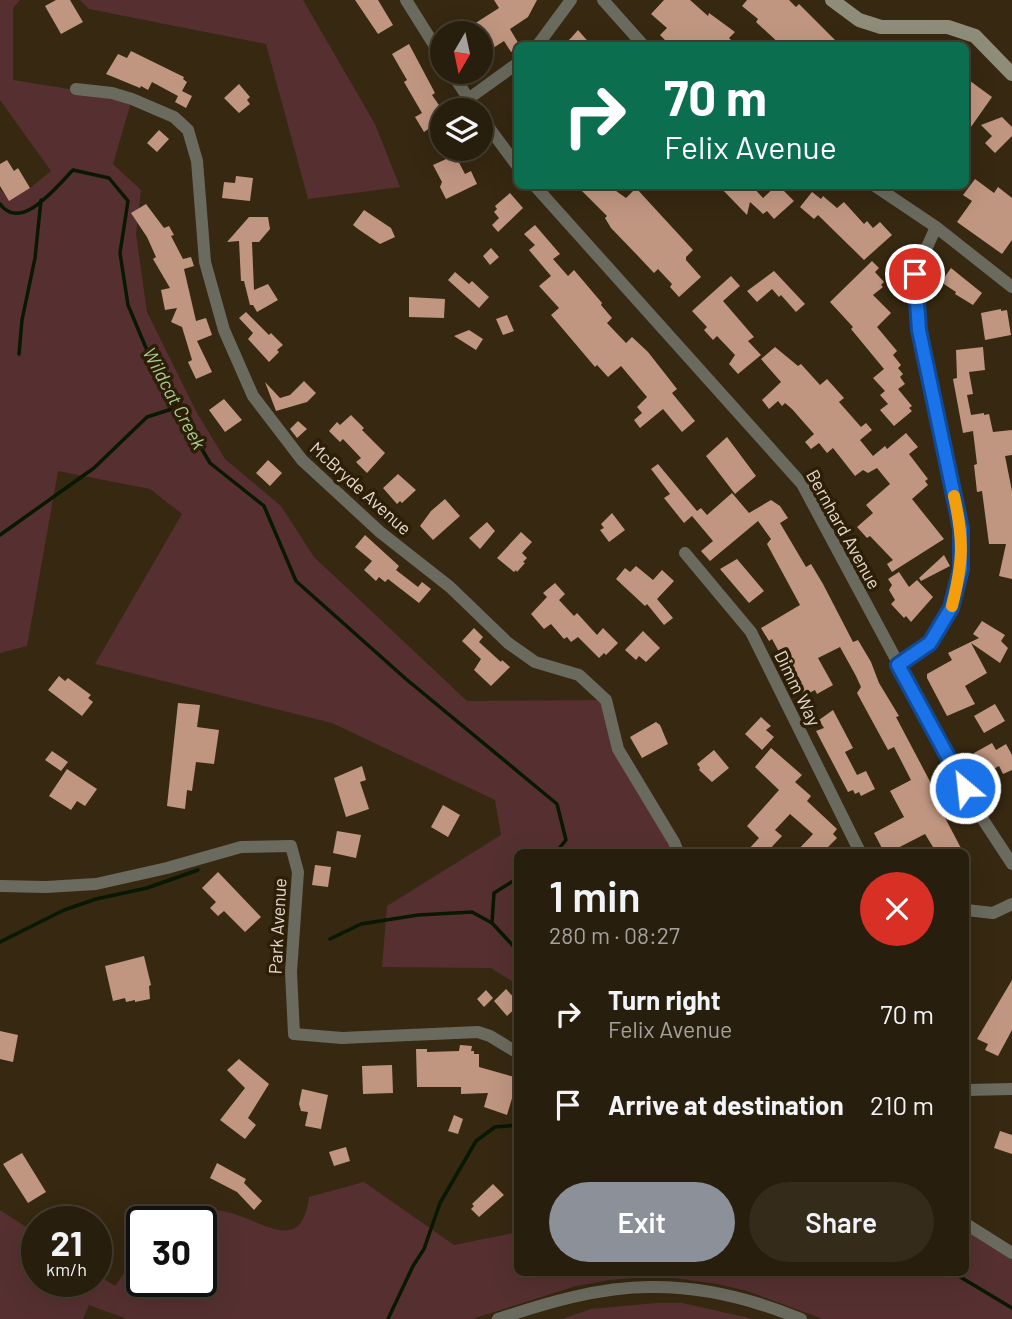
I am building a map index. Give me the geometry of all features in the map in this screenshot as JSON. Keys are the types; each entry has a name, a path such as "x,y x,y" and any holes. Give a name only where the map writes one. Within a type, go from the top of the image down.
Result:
{"main road":[{"path":"832,0 859,20 881,27 948,27 975,36 1012,74"}],"street":[{"path":"406,0 430,38"},
{"path":"540,42 571,0"},
{"path":"603,0 641,42"},
{"path":"469,98 514,66"},
{"name":"McBryde Avenue","path":"76,89 112,93 132,99 174,117 188,130 197,161 205,262 224,330 253,396 302,460 380,532 450,587 508,643 535,662 579,675 606,700 618,749 676,849"},
{"path":"493,133 514,162"},
{"name":"Bernhard Avenue","path":"538,189 802,484 978,812 1012,864"},
{"path":"879,189 936,228 1012,287"},
{"path":"898,665 930,643 951,608 961,569 961,529 919,330 915,274 936,228"},
{"name":"Dimm Way","path":"685,553 751,632 859,849"},
{"name":"Park Avenue","path":"0,886 96,884 241,847 291,846 298,872 291,972 293,1034 342,1038 478,1032 514,1051"},
{"path":"969,910 993,913 1012,904"},
{"path":"969,1090 1012,1089"},
{"path":"969,1226 1012,1253"},
{"path":"498,1319 577,1297 650,1287 734,1297 801,1319"}],"shaded area":[{"path":"0,0 20,0 13,8 13,80 132,99 113,164 141,190 136,234 147,312 197,413 225,459 281,506 314,557 467,701 606,700 618,749 676,849 514,849 514,982 491,968 382,967 387,906 501,835 495,800 332,723 95,664 182,514 150,489 58,471 27,646 0,653 0,189 9,200 51,171 0,100"},
{"path":"80,0 303,0 375,124 400,187 308,199 266,44 89,9"},
{"path":"364,1182 454,1245 514,1233 514,1276 660,1276 576,1286 472,1319 127,1319 89,1305 83,1319 0,1319 0,1210 21,1224 21,1297 112,1297 112,1284 115,1286 126,1271 126,1297 217,1297 217,1210 280,1230 290,1230 299,1225 305,1215 309,1197"},
{"path":"969,1219 1012,1246 1012,1319 823,1319 747,1291 660,1276 969,1276"},
{"path":"683,1303 753,1319 562,1319 591,1309"}],"building":[{"path":"56,0 70,0 83,22 61,34 45,6"},
{"path":"355,0 378,0 393,25 378,34"},
{"path":"494,0 537,0 528,17 510,29 518,42 514,42 514,50 511,52 504,41 494,47 494,21 479,21 499,8"},
{"path":"664,0 690,0 708,16 709,13 735,32 729,38 733,42 667,42 660,35 667,28 651,14"},
{"path":"747,0 789,0 796,7 799,4 837,42 778,42 756,22 758,19 742,6"},
{"path":"578,30 588,42 566,42"},
{"path":"409,44 435,93 432,95 434,98 430,98 430,128 424,132 415,117 422,113 392,54"},
{"path":"131,51 184,77 187,82 182,91 192,96 186,108 175,102 178,96 152,82 148,90 106,74 118,54 127,58"},
{"path":"969,80 992,97 969,130"},
{"path":"239,84 250,97 247,100 250,104 239,113 224,98"},
{"path":"1002,117 1012,127 1012,136 995,153 985,143 992,136 981,125"},
{"path":"159,130 169,139 157,152 147,143"},
{"path":"7,160 14,171 18,168 30,188 9,201 0,186 0,164"},
{"path":"442,161 458,161 465,174 471,171 477,184 446,199 440,187 442,182 433,165"},
{"path":"236,176 253,178 250,201 222,198 224,182 235,183"},
{"path":"975,179 994,193 998,187 1012,198 1012,240 1002,254 957,222 972,201 963,195"},
{"path":"580,189 613,189 626,198 637,189 693,250 686,260 701,277 679,297 670,287 672,284 658,269 654,273 611,228 605,218 607,216"},
{"path":"722,189 755,189 763,198 773,189 782,189 794,201 774,219 767,211 763,214 750,202 747,215"},
{"path":"812,192 821,199 823,196 837,208 844,202 864,224 867,221 873,228 880,222 892,235 864,260 818,215 814,219 800,207"},
{"path":"510,193 523,208 498,232 492,225 499,218 494,212 497,209 495,206"},
{"path":"146,204 164,228 169,226 183,259 191,257 194,266 184,269 196,321 206,318 212,335 197,341 212,372 196,379 188,362 192,360 182,327 171,322 177,308 165,310 161,290 170,288 153,259 156,257 147,237 131,213"},
{"path":"364,210 391,228 395,237 380,244 353,225"},
{"path":"249,217 268,217 270,229 259,242 252,242 254,290 268,284 278,300 257,312 253,305 250,305 244,281 241,281 239,241 227,242"},
{"path":"535,225 560,254 553,259 568,276 574,270 602,303 612,318 607,323 626,343 632,337 648,352 677,389 672,393 695,421 682,432 663,409 640,428 634,420 642,413 637,407 647,397 621,366 608,377 597,365 595,367 551,315 559,308 539,286 551,276 529,250 535,245 524,234"},
{"path":"491,248 499,257 490,265 483,256"},
{"path":"872,261 879,268 875,272 884,282 881,285 883,287 873,295 891,313 877,327 897,351 893,355 901,365 898,368 903,374 900,377 905,384 898,389 912,406 909,408 912,411 894,426 880,410 888,404 880,395 885,391 873,378 884,369 851,329 853,327 830,302"},
{"path":"951,268 982,293 973,305 941,282"},
{"path":"774,271 805,304 796,312 772,289 757,302 747,291"},
{"path":"455,272 469,284 472,281 489,297 479,308 448,280"},
{"path":"731,276 740,286 723,301 754,337 748,341 761,355 738,374 729,364 735,355 717,336 713,340 704,330 707,327 692,311"},
{"path":"409,297 445,299 444,318 409,317"},
{"path":"1007,310 1011,335 985,340 981,313"},
{"path":"246,312 283,345 269,362 248,339 253,333 239,318"},
{"path":"507,315 514,331 503,335 496,319"},
{"path":"469,330 483,339 476,350 454,336"},
{"path":"775,347 798,366 801,364 820,385 827,379 844,398 839,402 861,427 866,423 872,430 860,440 873,456 885,446 887,449 906,433 918,447 909,454 928,479 925,481 928,485 912,499 944,539 892,572 887,564 893,560 870,536 867,538 857,527 873,513 866,505 890,484 877,468 868,473 863,470 855,476 833,448 827,453 819,443 811,449 805,442 814,434 785,403 782,406 778,401 769,409 762,400 781,382 761,359"},
{"path":"983,347 985,370 969,372 973,394 967,395 971,415 989,414 993,432 1012,430 1012,455 1005,456 1012,491 1012,579 999,576 1006,544 989,544 982,491 977,492 973,431 963,433 953,379 957,378 956,350"},
{"path":"304,381 316,393 307,402 276,411 265,382 280,398 290,395"},
{"path":"224,399 242,420 225,432 209,410"},
{"path":"351,415 385,453 367,473 356,462 361,458 343,439 340,442 329,431 337,422 340,425"},
{"path":"298,421 307,429 297,438 290,429"},
{"path":"727,437 756,476 735,494 706,456"},
{"path":"268,460 282,473 270,486 256,473"},
{"path":"658,464 697,511 701,508 707,515 732,493 749,513 771,500 780,506 788,518 780,523 806,567 811,564 853,642 858,640 871,662 879,683 899,716 896,717 944,808 941,810 961,849 934,849 925,834 896,849 882,849 874,833 904,817 890,791 911,780 894,747 888,750 857,693 861,687 840,647 818,658 833,685 817,694 815,690 803,696 772,639 769,641 761,628 800,605 767,544 771,539 758,521 710,561 701,551 713,541 692,516 684,523 664,498 670,494 651,469"},
{"path":"398,474 416,490 402,503 400,501 397,504 383,488"},
{"path":"445,499 460,516 433,540 420,526 431,511"},
{"path":"612,513 625,530 609,542 600,530 604,528 601,524"},
{"path":"487,522 495,531 480,549 469,538"},
{"path":"521,532 532,542 522,553 527,558 523,562 525,563 514,572 497,558"},
{"path":"365,535 399,566 396,570 418,587 422,582 431,589 419,603 388,579 385,582 379,577 376,581 364,570 372,561 355,547"},
{"path":"944,555 950,566 921,581 919,578"},
{"path":"737,559 764,591 749,603 720,569"},
{"path":"636,566 653,580 662,570 674,581 657,599 673,618 664,625 647,604 645,606 616,579 625,568 630,572"},
{"path":"899,572 909,587 917,580 933,597 911,622 891,604 895,600 889,590 892,585 888,579"},
{"path":"555,583 565,594 559,600 574,616 577,613 597,635 603,628 618,643 606,655 604,653 599,658 578,637 571,642 567,637 564,639 551,624 544,629 531,614 547,597 543,593"},
{"path":"982,621 1005,635 1001,641 1008,648 1000,663 971,643 987,673 965,686 975,704 947,716 927,674 952,660 948,653 979,638 973,634"},
{"path":"474,628 483,637 479,642 510,667 491,686 474,670 481,659 462,641"},
{"path":"643,631 660,648 646,662 639,656 636,660 625,650"},
{"path":"59,676 65,681 68,678 91,695 88,698 93,702 82,716 48,690"},
{"path":"178,703 200,705 197,727 219,730 214,764 196,762 192,791 187,790 185,809 167,806"},
{"path":"995,704 1005,721 984,733 974,716"},
{"path":"833,710 853,748 845,752 857,775 866,771 875,789 861,796 853,790 848,792 816,731 824,728 819,720"},
{"path":"761,717 771,726 766,730 774,737 762,750 745,734"},
{"path":"656,722 668,744 642,758 630,737"},
{"path":"992,743 996,750 1006,744 1012,755 1012,770 1003,774 999,766 985,774 974,753"},
{"path":"771,748 802,775 795,782 811,796 807,801 837,829 833,834 837,838 826,849 799,849 813,834 790,814 775,830 782,836 770,849 749,849 759,838 747,826 779,790 755,767"},
{"path":"714,750 729,768 712,782 699,770 697,764"},
{"path":"52,751 68,762 61,771 45,760"},
{"path":"362,766 366,780 360,782 369,809 346,817 334,778"},
{"path":"67,769 97,789 85,806 77,801 71,810 49,796"},
{"path":"443,805 460,815 448,837 431,827"},
{"path":"337,831 361,835 356,858 333,853"},
{"path":"315,865 331,867 328,887 312,885"},
{"path":"218,872 261,917 245,932 224,911 218,916 210,908 216,902 202,888"},
{"path":"144,956 151,985 150,999 126,1002 125,998 113,1001 105,966"},
{"path":"1012,980 1012,1030 998,1056 985,1050 988,1044 977,1039"},
{"path":"506,989 514,998 514,1010 507,1016 494,1001"},
{"path":"486,990 493,998 484,1007 477,999"},
{"path":"0,1031 18,1035 13,1062 0,1059"},
{"path":"460,1045 472,1046 471,1051 479,1054 479,1067 514,1077 514,1091 507,1115 484,1107 488,1093 461,1094 461,1087 417,1087 416,1049 427,1049 427,1052 459,1051"},
{"path":"239,1059 269,1084 248,1118 256,1125 245,1139 220,1120 245,1088 227,1070"},
{"path":"392,1065 393,1093 363,1094 362,1066"},
{"path":"302,1089 328,1095 321,1129 305,1126 308,1112 301,1111 299,1104"},
{"path":"454,1115 463,1119 458,1134 448,1131"},
{"path":"1000,1131 1012,1135 1012,1154 994,1148"},
{"path":"346,1147 350,1161 334,1166 329,1152"},
{"path":"22,1153 46,1192 28,1203 3,1164"},
{"path":"217,1163 246,1179 244,1183 262,1201 254,1210 237,1192 210,1178"},
{"path":"493,1184 504,1195 479,1217 471,1209 474,1206 472,1204"}],"waterway":[{"name":"Wildcat Creek","path":"0,204 9,212 28,210 38,204 73,170 109,178 128,201 120,253 128,305 154,367 210,463 264,506 296,581 406,679 557,804 566,840 558,849"},
{"path":"19,354 22,320 35,258 41,200"},
{"path":"0,535 94,468 147,417 178,407"},
{"path":"0,942 64,910 96,899 147,888 198,870"},
{"name":"Wildcat Creek","path":"514,880 494,893 492,923 514,947"},
{"path":"330,939 361,924 418,915 472,912 492,923"},
{"path":"388,1319 424,1249 440,1203 476,1141 495,1127 514,1125"},
{"name":"Wildcat Creek","path":"959,1276 1012,1308"}],"slow traffic":[{"path":"952,606 961,569 961,529 954,496"}],"route":[{"path":"915,274 919,330 961,529 961,569 951,608 930,643 898,665 965,788"}]}
